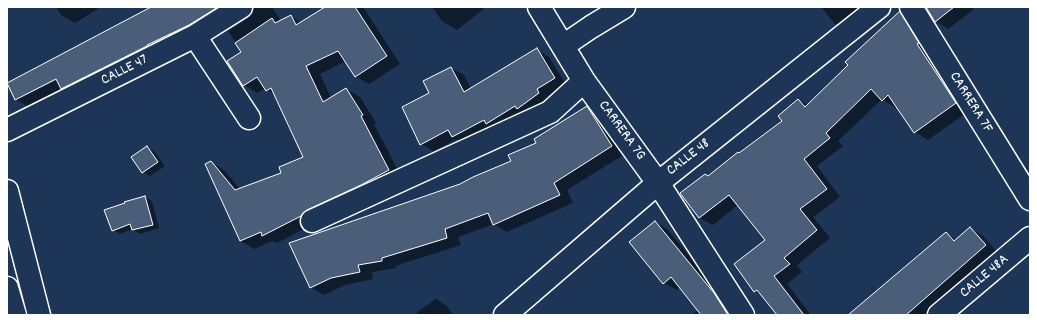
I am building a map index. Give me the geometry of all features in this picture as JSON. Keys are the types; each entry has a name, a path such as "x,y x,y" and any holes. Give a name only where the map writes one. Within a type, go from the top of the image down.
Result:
{"street":[{"name":"CALLE 47","path":"7,130 195,36 241,7"},
{"name":"CARRERA 7G","path":"539,7 584,81 658,183 743,315"},
{"path":"563,46 624,7"},
{"name":"CALLE 48","path":"505,315 658,183 879,7"},
{"name":"CARRERA 7F","path":"911,7 1030,199"},
{"path":"195,36 250,118"},
{"path":"312,221 550,112 584,81"},
{"path":"7,191 39,315"},
{"name":"CALLE 48A","path":"939,315 1030,238"},
{"path":"15,315 7,290 30,280"}],"building":[{"path":"151,7 218,7 189,25 61,89 56,79 15,100 7,83"},
{"path":"325,7 355,7 387,56 355,77 338,51 306,66 323,102 346,88 363,115 361,116 389,170 361,185 307,210 301,216 262,236 261,232 240,241 205,164 211,161 235,190 281,173 279,167 303,157 271,88 266,91 257,77 243,86 227,61 241,52 235,43 272,18 275,23 291,15 296,25"},
{"path":"926,7 954,7 935,22"},
{"path":"900,11 919,43 917,44 956,103 914,133 888,95 882,101 871,89 826,133 830,138 804,159 827,189 800,209 817,230 784,258 790,264 774,276 804,315 777,315 757,290 754,292 734,264 765,240 729,195 699,218 680,193 705,174 708,176 738,152 739,153 782,121 778,116 798,99 805,107 848,65 845,62"},
{"path":"537,48 555,78 537,89 539,93 517,109 515,106 486,124 484,120 452,137 448,130 420,145 402,107 429,93 423,81 451,67 464,92"},
{"path":"587,106 612,146 554,183 560,195 493,225 488,213 445,229 447,238 382,258 382,261 358,265 360,272 331,278 310,288 289,243 460,184 511,161 508,155 536,143 534,139"},
{"path":"147,146 158,162 142,173 131,157"},
{"path":"145,196 153,225 132,230 130,224 112,231 104,210"},
{"path":"655,221 714,293 728,315 701,315 671,277 663,284 629,242"},
{"path":"970,227 986,245 906,315 848,315 946,232 954,241"}]}
